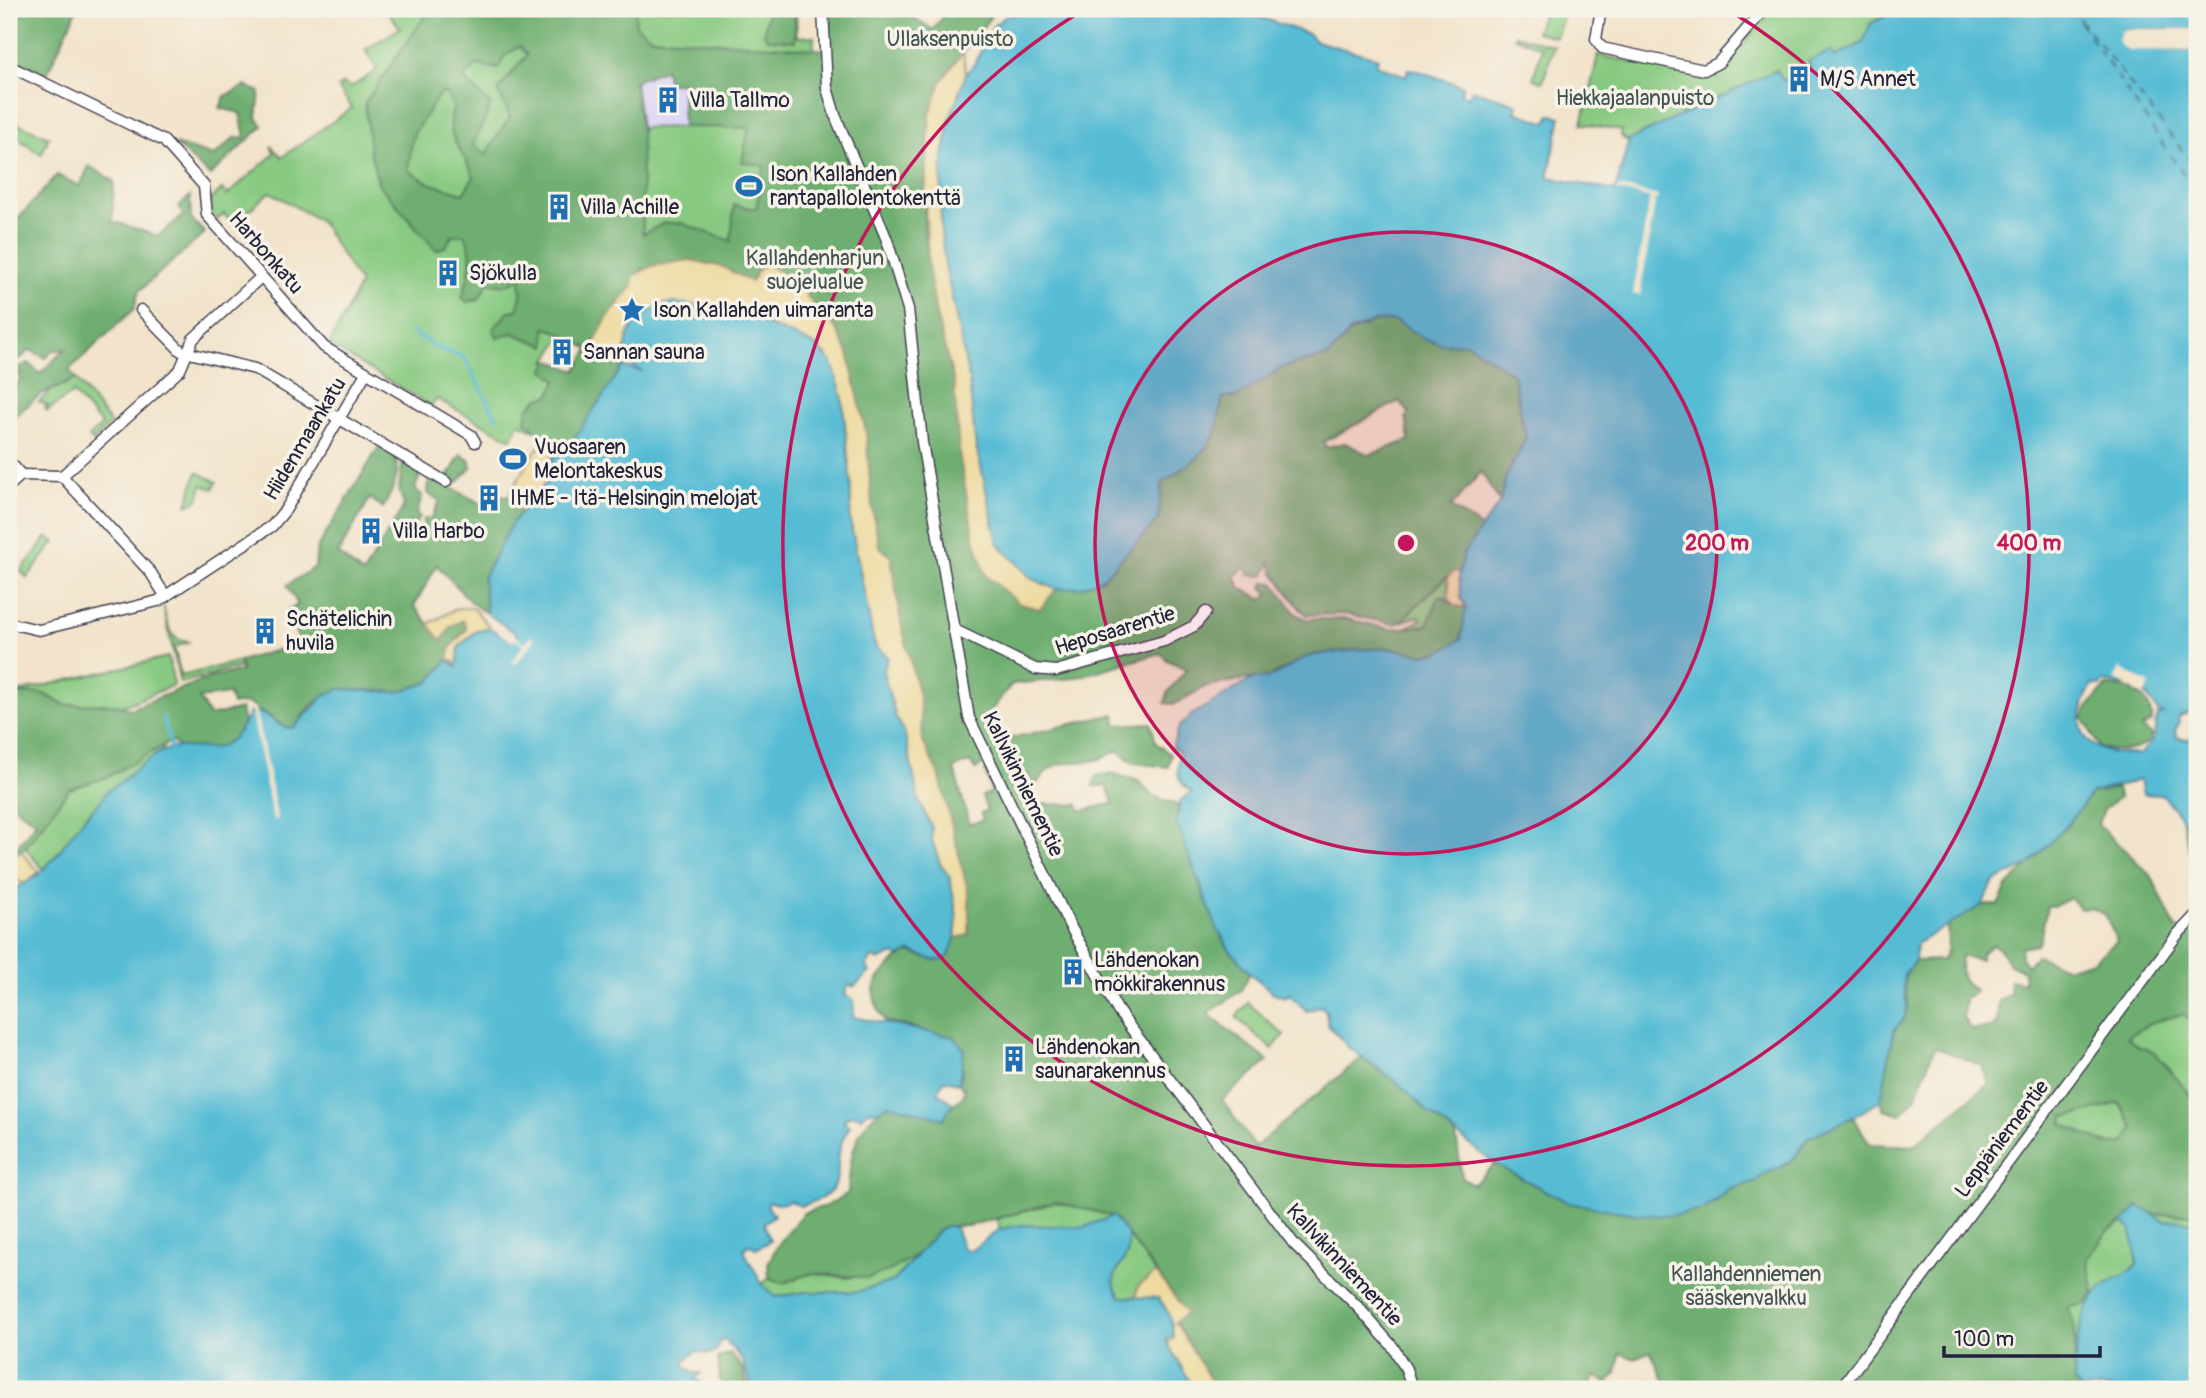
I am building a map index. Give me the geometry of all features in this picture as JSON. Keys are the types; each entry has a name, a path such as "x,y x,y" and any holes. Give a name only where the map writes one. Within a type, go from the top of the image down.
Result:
{"street":[{"name":"Kallvikinniementie","path":"823,9 827,88 835,115 887,240 908,309 922,442 969,718 1101,984 1130,1028 1199,1115 1294,1244 1359,1308 1393,1348 1406,1369 1412,1389"},
{"path":"1601,9 1596,32 1598,45 1608,51 1704,70 1718,63 1764,9"},
{"name":"Harbonkatu","path":"9,66 164,141 204,186 207,215 324,347 471,435 475,442"},
{"path":"9,486 21,475 62,476 180,370 193,339 261,277"},
{"path":"141,310 175,348 255,369 446,482"},
{"name":"Hiidenmaankatu","path":"9,623 39,631 166,597 277,521 366,373"},
{"path":"9,461 21,475"},
{"path":"62,476 151,573 166,597"},
{"name":"Heposaarentie","path":"953,629 1035,669 1056,671 1164,641 1194,626 1206,612"},
{"name":"Leppäniementie","path":"1840,1389 2177,935 2197,914"}],"shaded area":[{"path":"666,69 682,82 683,127 641,128 634,81"}],"green space":[{"path":"22,9 77,9 46,76 9,57 9,32"},
{"name":"Kallahdenharjun suojelualue","path":"393,9 796,9 797,37 814,36 813,56 956,713 904,731 832,362 721,308 624,350 627,362 564,334 546,361 572,376 533,430 520,423 511,439 437,399 431,406 329,345 360,284 320,221 270,192 233,224 224,214 217,220 211,212 210,200 222,189 227,195 274,154 271,146 282,157 352,108 338,87 343,83 350,88 377,70 365,50 400,28 388,12","holes":["665,69 668,83 682,83 683,127 641,128 635,81"]},
{"path":"430,9 635,9 636,25 651,37 829,50 830,9 917,9 912,16 933,30 943,16 933,9 989,9 991,16 941,82 927,146 924,229 936,315 954,382 959,453 974,538 986,576 1039,609 1056,589 1082,587 1103,578 1158,520 1162,483 1197,458 1223,397 1283,367 1328,356 1351,332 1376,321 1395,321 1408,326 1423,338 1467,343 1513,374 1526,438 1506,477 1500,502 1481,472 1451,507 1482,528 1464,553 1460,572 1446,577 1400,622 1394,624 1344,614 1307,615 1274,573 1270,563 1264,576 1250,575 1244,567 1235,576 1241,588 1263,600 1268,593 1262,587 1264,582 1274,583 1296,614 1306,619 1347,619 1389,629 1427,626 1438,599 1442,596 1455,606 1466,607 1461,639 1445,650 1423,656 1388,648 1312,655 1263,680 1254,678 1207,686 1175,704 1165,703 1168,692 1187,669 1167,660 1161,653 1073,678 1012,684 987,715 1003,740 1115,714 1116,725 1151,723 1156,743 1171,755 1168,767 1133,763 1118,750 1095,760 1052,767 1035,787 1029,774 1015,781 1029,805 1077,804 1082,811 1114,803 1106,786 1093,786 1096,776 1111,773 1139,781 1151,795 1178,805 1188,852 1214,921 1228,948 1250,973 1241,990 1208,1014 1268,1061 1222,1100 1255,1147 1361,1058 1397,1082 1456,1135 1462,1177 1473,1185 1495,1164 1569,1203 1636,1214 1715,1203 1729,1189 1755,1182 1763,1174 1780,1168 1796,1157 1807,1138 1853,1117 1870,1144 1913,1146 1989,1083 1981,1065 1935,1047 1915,1098 1901,1114 1884,1109 1881,1100 1888,1054 1896,1027 1906,1011 1905,977 1915,961 1943,960 1948,949 1947,925 1982,905 1998,905 2007,887 2068,824 2092,793 2117,788 2119,797 2104,810 2098,825 2151,875 2175,927 2185,933 2197,920 2197,1023 2182,1014 2153,1022 2127,1037 2137,1046 2155,1052 2191,1096 2197,1093 2197,1215 2149,1214 2139,1206 2133,1216 2108,1231 2087,1259 2094,1293 2085,1304 2068,1307 2075,1328 2074,1381 2081,1389 1658,1389 1656,1387 1665,1382 1650,1351 1635,1359 1620,1353 1616,1373 1608,1384 1595,1376 1587,1389 1378,1389 1377,1385 1216,1389 1175,1321 1186,1312 1119,1223 1113,1216 1056,1202 968,1226 946,1226 919,1253 891,1270 868,1278 813,1273 783,1283 769,1278 768,1263 778,1245 803,1213 826,1206 848,1193 850,1166 856,1142 868,1121 877,1112 889,1104 943,1119 953,1104 962,1098 965,1090 959,1083 963,1069 919,1029 885,1021 874,998 874,989 882,974 905,951 934,960 948,956 955,938 969,935 969,896 940,778 923,742 919,696 901,623 891,557 879,546 872,507 866,432 848,353 835,327 807,297 801,284 759,268 751,282 690,260 642,269 592,347 621,360 623,366 568,448 554,457 548,442 526,421 528,408 539,398 549,396 557,380 544,370 549,360 576,371 589,349 545,328 546,346 512,333 498,338 493,329 509,311 517,310 521,296 520,278 507,285 488,283 478,300 467,302 462,298 470,258 465,235 453,235 445,247 436,250 379,185 370,152 365,103","holes":["519,46 527,55 498,90 510,117 485,155 473,145 491,105 464,79 477,65 498,69 504,57","665,69 668,83 682,83 683,127 749,128 742,162 764,166 756,209 734,205 731,241 681,223 664,223 643,234 641,128 634,81","445,93 454,106 451,117 452,134 474,177 463,193 429,183 408,170 413,135 439,95","1399,401 1409,413 1406,417 1410,440 1369,455 1345,443 1326,447 1323,442","970,762 975,770 987,762 991,768 985,771 992,792 982,796 987,811 981,813 983,820 969,824 954,768","2070,898 2080,909 2090,908 2105,914 2117,941 2093,961 2068,968 2036,956 2027,966 2021,958 2021,948 2036,945 2040,941 2047,906 2055,906","1993,945 2001,950 2009,965 2024,971 2023,983 2011,980 2010,994 1999,1000 1997,1022 1991,1028 1971,1029 1963,1018 1965,998 1976,991 1962,976 1961,956 1981,960 1981,953","2119,1103 2134,1128 2124,1143 2110,1145 2062,1124 2064,1116"]},
{"path":"1544,9 1566,9 1556,37 1536,32"},
{"name":"Hiekkajaalanpuisto","path":"1771,9 1901,9 1871,23 1863,43 1834,57 1808,61 1811,68 1783,81 1777,70 1628,142 1621,136 1621,130 1582,124 1598,55 1693,75 1706,73 1728,60"},
{"path":"768,10 795,12 795,41 768,39 764,34"},
{"path":"1515,35 1554,46 1543,82 1533,79 1542,48 1514,37"},
{"path":"245,86 260,92 257,118 263,126 210,176 175,144 214,156 234,138 245,137 240,113 220,108 225,96"},
{"path":"9,120 49,137 41,155 9,131"},
{"path":"89,166 114,181 112,221 158,236 183,215 179,206 190,196 191,219 205,233 139,291 134,309 69,370 76,379 41,394 9,421 9,397 20,379 19,367 29,363 40,374 65,349 52,351 46,358 30,350 20,359 9,358 9,229 57,175 80,186"},
{"path":"76,379 111,424 93,442 89,437 102,425 73,393 47,411 45,408 48,406 39,402 50,391"},
{"path":"379,447 395,457 397,471 392,489 383,508 370,498 338,554 363,574 404,506 399,489 403,462 421,473 415,489 422,495 417,514 420,517 416,523 411,522 405,529 413,540 423,528 424,519 431,519 440,501 428,494 429,477 492,509 500,495 508,496 522,514 483,578 487,614 471,602 437,565 414,606 442,640 451,626 463,620 467,628 451,647 448,660 428,683 397,692 339,689 314,703 293,728 283,726 266,714 256,711 255,706 245,703 232,705 229,694 199,698 209,716 241,709 243,725 239,732 225,744 206,750 187,751 172,741 107,777 69,789 25,848 9,861 9,854 11,855 36,822 13,805 9,810 9,694 42,693 65,705 112,704 130,709 211,677 241,671 240,661 300,643 287,610 298,605 287,585 315,567 317,548"},
{"path":"461,454 470,461 471,468 457,483 448,477"},
{"path":"197,472 217,482 213,489 202,485 198,500 187,505"},
{"path":"47,537 55,542 27,578 21,571"},
{"path":"1448,576 1449,598 1442,596 1427,626 1405,628 1421,620 1419,616 1398,623"},
{"path":"166,620 177,639 190,642 174,647 181,676 240,661 242,666 180,683"},
{"path":"168,657 174,685 121,707 65,705 42,693 9,694"},
{"path":"2106,686 2131,690 2148,705 2152,722 2142,727 2152,736 2142,746 2122,751 2100,748 2083,718 2087,708"},
{"path":"164,744 162,752 90,812 54,861 43,869 25,848 69,789 107,777"},
{"path":"2182,819 2197,828 2197,886 2196,881"},
{"path":"1248,1003 1284,1035 1272,1049 1236,1017"},
{"path":"2183,1014 2197,1023 2197,1093 2191,1096 2155,1052 2137,1046 2127,1037 2153,1022"},
{"path":"2119,1102 2134,1127 2124,1143 2110,1145 2062,1125 2063,1116 2076,1115"},
{"path":"1056,1202 1113,1216 1125,1230 1000,1229 996,1219"},
{"path":"2139,1206 2150,1214 2197,1215 2197,1245 2081,1389 2074,1382 2068,1307 2085,1304 2087,1260 2108,1231 2123,1223"},
{"path":"1128,1235 1156,1273 1139,1285 1135,1297 1120,1297 1114,1277 1127,1253"},
{"path":"919,1253 894,1281 857,1292 806,1292 775,1297 762,1284 769,1278 783,1283 813,1273 846,1278 891,1270"},
{"path":"730,1353 743,1369 748,1389 730,1387 720,1381 718,1358"}],"sand":[{"path":"963,52 966,74 950,118 940,194 945,265 969,379 975,440 998,543 1032,579 1056,589 1040,609 1020,604 986,576 974,538 959,453 954,382 936,315 928,264 925,194 930,114 941,82"},
{"path":"690,260 723,267 751,282 759,268 767,264 801,284 807,297 835,327 848,353 866,432 872,507 879,546 891,557 901,623 919,696 923,742 940,778 969,896 969,935 955,938 957,917 950,878 940,864 932,840 932,828 919,801 904,731 896,718 883,672 888,657 876,647 873,638 850,520 851,486 842,395 828,356 813,344 753,318 721,308 675,303 662,304 644,313 624,350 627,362 592,347 607,318 633,286 633,276 652,266"},
{"path":"549,442 552,452 550,471 541,489 522,514 508,496 538,447 544,450"},
{"path":"1456,571 1460,572 1461,598 1466,607 1455,606 1449,598 1448,576"},
{"path":"457,608 473,608 490,627 475,632 459,646 457,668 453,661 448,660 451,647 467,629 463,620 451,626 442,641 428,624"},
{"path":"21,851 39,872 26,884 9,877 9,861"},
{"path":"1156,1273 1187,1313 1175,1322 1216,1389 1194,1389 1166,1342 1174,1339 1158,1298 1135,1297 1139,1285"}],"water":[{"path":"1033,9 1235,9 1309,34 1315,41 1378,58 1376,65 1406,76 1408,69 1415,70 1463,86 1461,94 1469,97 1472,90 1517,104 1515,112 1547,123 1550,115 1561,117 1548,177 1615,191 1629,140 1777,70 1783,81 1811,68 1808,61 1831,51 1834,57 1863,43 1871,23 1901,9 2197,9 2197,29 2126,29 2118,40 2131,49 2197,51 2197,715 2190,712 2178,717 2179,724 2175,730 2176,737 2187,740 2197,737 2197,828 2182,819 2163,795 2143,794 2140,780 2092,793 2068,824 2029,865 1994,881 1982,905 1916,944 1915,961 1904,974 1907,1007 1904,1019 1894,1030 1881,1100 1853,1117 1807,1138 1795,1157 1780,1168 1764,1174 1755,1182 1730,1189 1703,1210 1670,1216 1636,1214 1569,1203 1495,1164 1428,1112 1397,1082 1348,1047 1328,1025 1326,1011 1321,1006 1307,1011 1289,994 1285,997 1272,992 1250,973 1229,949 1216,926 1176,821 1181,800 1192,792 1180,780 1180,753 1172,747 1179,727 1193,714 1254,678 1270,677 1306,657 1376,649 1426,654 1441,651 1461,639 1466,607 1461,598 1459,575 1464,553 1500,502 1506,477 1526,438 1513,374 1467,343 1442,344 1423,338 1395,321 1376,321 1351,331 1328,356 1283,367 1237,397 1223,397 1215,436 1197,458 1162,483 1158,520 1103,578 1082,587 1056,589 1032,579 998,543 975,440 969,379 945,265 941,230 942,162 950,118 966,74 975,63 993,26 1005,17","holes":["2103,682 2136,687 2146,695 2158,712 2164,714 2157,715 2154,738 2141,754 2107,751 2086,739 2081,716 2084,702 2092,685 2100,686"]},
{"path":"675,303 721,308 752,318 813,344 832,362 842,395 851,486 850,520 873,638 876,647 888,657 883,672 896,718 904,731 919,801 932,828 932,840 940,864 950,878 957,917 955,938 949,956 943,960 933,960 910,951 900,957 894,954 880,960 872,958 866,966 870,972 855,986 847,986 845,995 854,1000 853,1017 954,1037 964,1049 959,1083 944,1080 938,1092 953,1104 943,1119 889,1104 880,1110 866,1112 861,1117 853,1114 845,1119 844,1123 850,1126 842,1140 835,1184 830,1192 819,1200 800,1206 791,1201 780,1204 769,1202 767,1206 774,1215 764,1223 770,1241 756,1249 752,1245 746,1246 744,1251 762,1284 775,1297 806,1292 857,1292 894,1281 937,1232 946,1226 955,1227 963,1249 972,1250 1000,1229 1021,1225 1084,1227 1113,1216 1128,1235 1127,1253 1114,1277 1116,1289 1120,1297 1158,1298 1169,1316 1173,1331 1173,1336 1166,1340 1194,1389 752,1389 742,1359 725,1340 720,1341 716,1352 709,1354 696,1351 685,1361 685,1366 694,1373 701,1373 695,1379 704,1384 705,1389 9,1389 9,891 24,884 47,866 106,792 159,753 173,748 218,747 229,742 250,712 263,714 282,726 293,728 326,694 339,689 397,692 428,683 448,660 457,667 459,647 475,632 490,628 512,641 517,634 487,614 483,578 512,523 547,482 554,457 568,448 623,366 643,372 627,362 627,339 631,330 653,309"},
{"path":"2139,1206 2164,1221 2197,1224 2197,1389 2081,1389 2074,1382 2075,1356 2084,1316 2089,1303 2106,1284 2131,1271 2138,1263 2130,1228 2123,1223"}],"pier":[{"path":"2126,29 2197,29 2197,32 2127,32 2122,40 2129,46 2197,47 2197,51 2130,50 2121,46 2118,40 2121,32"},
{"path":"1620,187 1658,196 1657,200 1652,199 1655,202 1640,295 1633,294 1650,198 1615,190"},
{"path":"483,611 525,643 531,636 535,639 516,664 512,662 524,644 514,639 513,642 487,625 513,635 485,616"},
{"path":"2120,668 2150,685 2144,695 2114,679"},
{"path":"251,708 255,708 272,789 277,819 273,820"}],"waterway":[{"path":"1003,9 1008,17"},
{"path":"411,331 435,347 464,357 497,418"},
{"path":"163,717 172,750"}],"ferry route":[{"path":"2071,9 2197,194"},
{"path":"2079,18 2197,169"}],"place":[{"name":"M/S Annet","path":"1799,79"},
{"name":"Villa Tallmo","path":"668,100"},
{"name":"Ison Kallahden rantapallolentokenttä","path":"749,186"},
{"name":"Villa Achille","path":"559,207"},
{"name":"Sjökulla","path":"448,273"},
{"name":"Ison Kallahden uimaranta","path":"632,310"},
{"name":"Sannan sauna","path":"562,352"},
{"name":"Vuosaaren Melontakeskus","path":"513,459"},
{"name":"IHME - Itä-Helsingin melojat","path":"489,498"},
{"name":"Villa Harbo","path":"371,531"},
{"name":"Schätelichin huvila","path":"265,631"},
{"name":"Lähdenokan mökkirakennus","path":"1073,972"},
{"name":"Lähdenokan saunarakennus","path":"1014,1059"}],"park label":[{"name":"Ullaksenpuisto","path":"950,39"},
{"name":"Kallahdenniemen sääskenvalkku","path":"1746,1286"}]}
